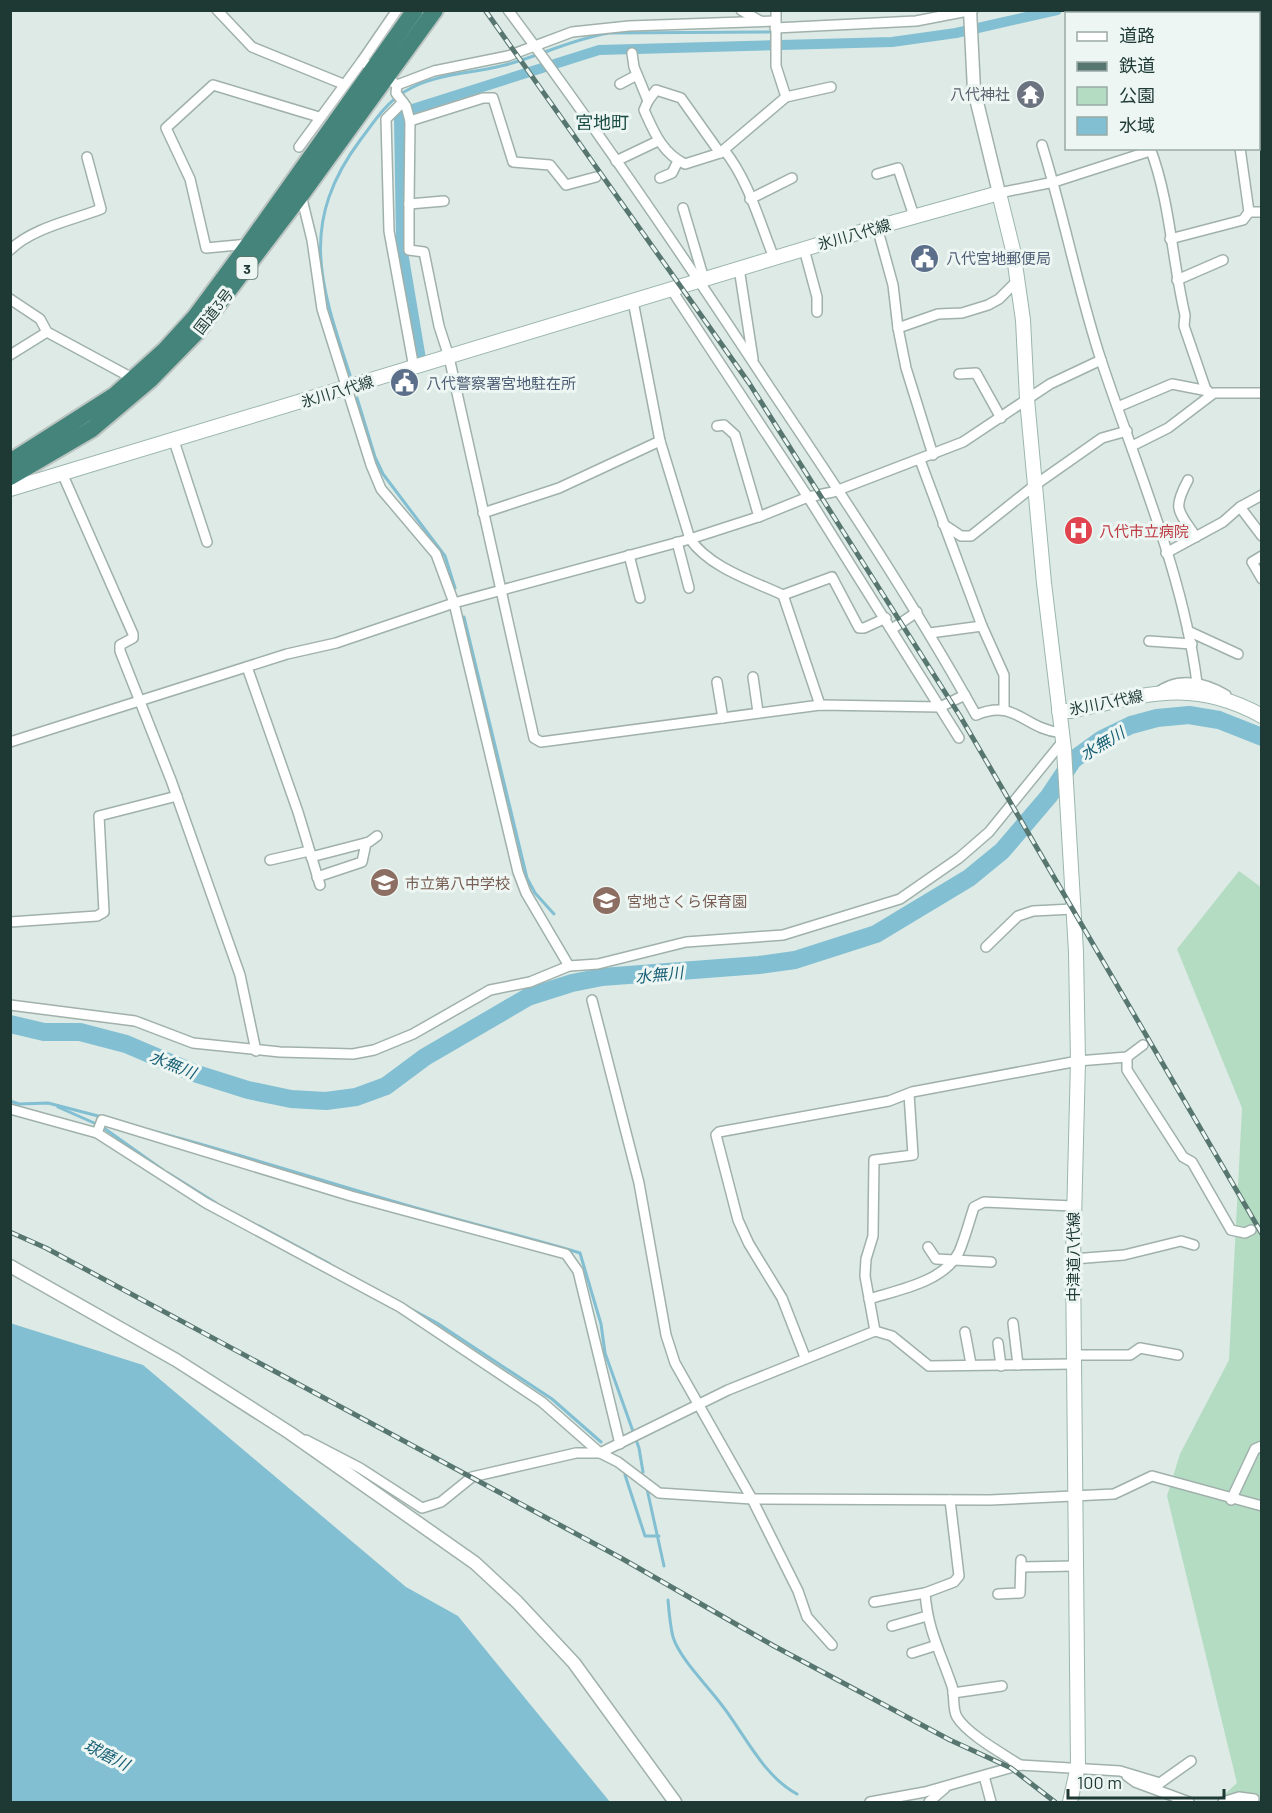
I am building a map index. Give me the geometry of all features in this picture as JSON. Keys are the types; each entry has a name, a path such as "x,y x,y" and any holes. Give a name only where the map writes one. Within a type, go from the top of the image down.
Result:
{"highway":[{"name":"国道3号","path":"16,471 134,379 195,317 249,244 390,87 415,10"},
{"name":"国道3号","path":"16,471 92,429 150,380 197,332 301,195 390,87 435,10"}],"main road":[{"name":"氷川八代線","path":"10,489 16,471 62,473 174,441 739,268 999,193 1013,250 1023,320 1035,485 1059,711 1071,711 1156,694 1197,692 1239,704 1262,716"},
{"name":"中津道八代線","path":"1059,711 1063,741 1073,909 1078,1061 1073,1206 1078,1766 1070,1803"}],"street":[{"path":"218,10 252,47 343,84 390,87 434,71 498,58 543,57 572,32 598,28 762,22 775,25 916,21 970,12 974,90 999,193 1054,182 1150,150 1156,158 1185,315 1184,326 1210,392"},
{"path":"397,10 386,119 389,231 414,368"},
{"path":"10,1005 135,1021 193,1043 256,1051 353,1053 374,1050 413,1034 490,990 530,982 569,966 598,964 686,942 783,935 900,899 959,858 988,832 1063,741 1004,708 991,708 976,715 917,612 701,280 508,10"},
{"path":"741,10 762,22"},
{"path":"776,10 776,66 786,97"},
{"path":"632,53 637,75 648,101"},
{"path":"620,84 637,75"},
{"path":"299,147 343,84"},
{"path":"249,244 206,248 189,179 166,128 213,85 319,117"},
{"path":"390,87 410,119 409,250 424,252 534,738 541,742 820,705 940,706 965,695"},
{"path":"774,258 731,158 722,151 681,98 656,90 644,110 658,141 671,157 685,164 722,151 786,97 831,87"},
{"path":"410,119 483,98 493,98 513,162 550,165 566,185 596,177"},
{"path":"616,161 658,141"},
{"path":"1042,145 1101,360 1120,406 1166,553 1192,644 1197,683"},
{"path":"1170,239 1243,220 1249,212 1239,150"},
{"path":"10,250 18,242 32,235 101,209 87,157"},
{"path":"660,178 672,173 678,161"},
{"path":"878,174 898,168 914,216"},
{"path":"750,199 792,178"},
{"path":"301,195 312,240 322,309 371,465 381,489 435,554 454,603 518,872 526,893 569,966"},
{"path":"409,204 444,201"},
{"path":"683,208 701,280"},
{"path":"1249,212 1262,212"},
{"path":"877,227 893,285 906,368 933,455"},
{"path":"804,249 817,297 816,312"},
{"path":"1177,280 1223,260"},
{"path":"739,268 753,361"},
{"path":"898,328 938,314 962,313 988,305 999,299 1017,281"},
{"path":"670,289 886,618 959,738"},
{"path":"10,299 40,320 47,332 134,379"},
{"path":"633,301 660,441 690,539 720,565 783,595 832,577 859,628 886,618"},
{"path":"10,355 47,332"},
{"path":"10,742 287,654 336,643 454,603 690,539 759,517 808,497 838,490 963,442 1050,384 1101,360"},
{"path":"959,374 976,373 1001,418"},
{"path":"1120,406 1172,384 1210,392 1262,393"},
{"path":"1132,446 1168,428 1210,392"},
{"path":"717,426 724,424 735,435 759,517"},
{"path":"943,524 961,536 971,536 1035,485 1102,438 1127,431"},
{"path":"174,441 207,542"},
{"path":"483,513 559,488 660,441"},
{"path":"920,460 982,626 1004,675 1004,708"},
{"path":"62,473 133,634 134,638 120,645 120,651 177,796 240,975 256,1051"},
{"path":"1188,480 1178,499 1177,508 1196,537"},
{"path":"1166,553 1223,522 1240,507 1262,495"},
{"path":"1240,507 1262,536"},
{"path":"677,542 689,588"},
{"path":"629,555 640,598"},
{"path":"1262,556 1252,562 1262,579"},
{"path":"783,595 820,705"},
{"path":"892,629 917,612"},
{"path":"930,633 982,626"},
{"path":"1188,631 1238,654"},
{"path":"1149,641 1192,644"},
{"path":"248,668 318,881 362,862 366,843"},
{"path":"753,677 758,712"},
{"path":"717,682 723,718"},
{"path":"1156,694 1166,685 1197,683 1221,692 1239,704"},
{"path":"10,922 97,916 104,912 99,816 177,796"},
{"path":"270,860 366,843 377,836"},
{"path":"987,947 1018,916 1033,911 1073,909"},
{"path":"592,1000 639,1183 666,1335 675,1363 752,1499 798,1591 807,1617 832,1646"},
{"path":"806,1357 782,1298 749,1244 738,1220 716,1135 719,1132 889,1101 909,1094 1078,1061 1126,1057 1143,1045"},
{"path":"1126,1057 1127,1071 1183,1157 1192,1162 1231,1230 1245,1233 1251,1230"},
{"path":"875,1331 865,1276 866,1259 873,1236 874,1160 913,1155 909,1094"},
{"path":"10,1109 97,1132 206,1203 400,1307 551,1408 600,1453 618,1462 659,1493 752,1499 950,1500 1074,1497 1114,1494 1152,1476 1231,1500 1262,1506"},
{"path":"97,1132 102,1119 351,1196 566,1254 578,1271 620,1444"},
{"path":"869,1299 915,1285 946,1268 958,1253 974,1207 984,1202 1027,1206 1073,1206"},
{"path":"1073,1258 1124,1255 1181,1241 1194,1245"},
{"path":"928,1247 936,1259 991,1262"},
{"path":"10,1266 176,1360 290,1433 475,1563 518,1602 594,1688 675,1803"},
{"path":"1013,1323 1018,1365"},
{"path":"290,1433 360,1467 422,1508 441,1502 472,1477 576,1454 600,1453 698,1407 728,1390 875,1331 892,1336 929,1366 1018,1365 1130,1355 1140,1348 1178,1355"},
{"path":"965,1332 970,1364"},
{"path":"998,1343 1001,1366"},
{"path":"1231,1500 1255,1449 1262,1446"},
{"path":"874,1602 925,1593 954,1582 959,1576 950,1500"},
{"path":"998,1594 1024,1593 1021,1563 1076,1566"},
{"path":"925,1593 927,1616 934,1646 953,1693 957,1716 967,1727 1020,1765"},
{"path":"892,1626 927,1616"},
{"path":"912,1653 934,1646"},
{"path":"953,1693 1002,1686"},
{"path":"870,1803 945,1786 1020,1765 1078,1766 1120,1771 1160,1783 1191,1761"},
{"path":"1120,1771 1135,1782 1189,1803"},
{"path":"984,1776 991,1803"},
{"path":"929,1803 945,1786"},
{"path":"1223,1803 1239,1797 1254,1799"},
{"path":"885,1800 897,1803"}],"green space":[{"path":"1239,871 1262,888 1261,1802 1216,1802 1237,1783 1167,1496 1180,1454 1229,1360 1242,1108 1177,949"}],"water":[{"name":"球磨川","path":"10,1323 143,1365 406,1587 458,1616 610,1802 11,1802"}],"waterway":[{"path":"421,359 401,240 399,118 403,112 599,50 892,42 956,33 1057,10"},
{"path":"350,375 330,312 324,282 321,254 322,227 328,199 341,170 361,139 386,107 398,96 428,81 505,65 582,39 609,33 770,32"},
{"path":"357,398 375,457 383,474 445,556 455,588"},
{"path":"464,617 527,878 535,893 554,914"},
{"name":"水無川","path":"10,1024 44,1032 80,1032 126,1044 194,1073 248,1090 291,1099 326,1101 356,1097 386,1086 425,1057 528,997 572,983 602,977 759,965 795,960 876,934 969,878 1002,851 1049,796 1073,760 1102,739 1131,725 1157,718 1189,715 1219,720 1262,737"},
{"name":"水無川","path":"571,976 572,983"},
{"path":"10,1101 19,1104 48,1103 102,1117"},
{"path":"58,1107 101,1126 163,1170"},
{"path":"149,1130 422,1210 580,1253 601,1324 605,1353 639,1448 643,1472"},
{"path":"168,1173 216,1203"},
{"path":"259,1226 330,1264"},
{"path":"409,1308 437,1323 552,1399 601,1442"},
{"path":"625,1475 645,1536 659,1536"},
{"path":"647,1489 664,1566"},
{"path":"668,1600 673,1637 681,1654 721,1704 764,1765 785,1786 797,1794"}],"tunnel":[{"path":"1251,1230 1262,1226"}],"railway":[{"path":"485,10 749,383 960,716 1262,1234"},
{"path":"10,1232 46,1248 621,1558 774,1646 950,1740 1011,1768 1055,1802"}],"place":[{"name":"八代神社","path":"1031,94"},
{"name":"八代宮地郵便局","path":"925,258"},
{"name":"八代警察署宮地駐在所","path":"405,383"},
{"name":"八代市立病院","path":"1078,531"},
{"name":"市立第八中学校","path":"384,883"},
{"name":"宮地さくら保育園","path":"606,901"}],"district":[{"name":"宮地町","path":"602,122"}]}
